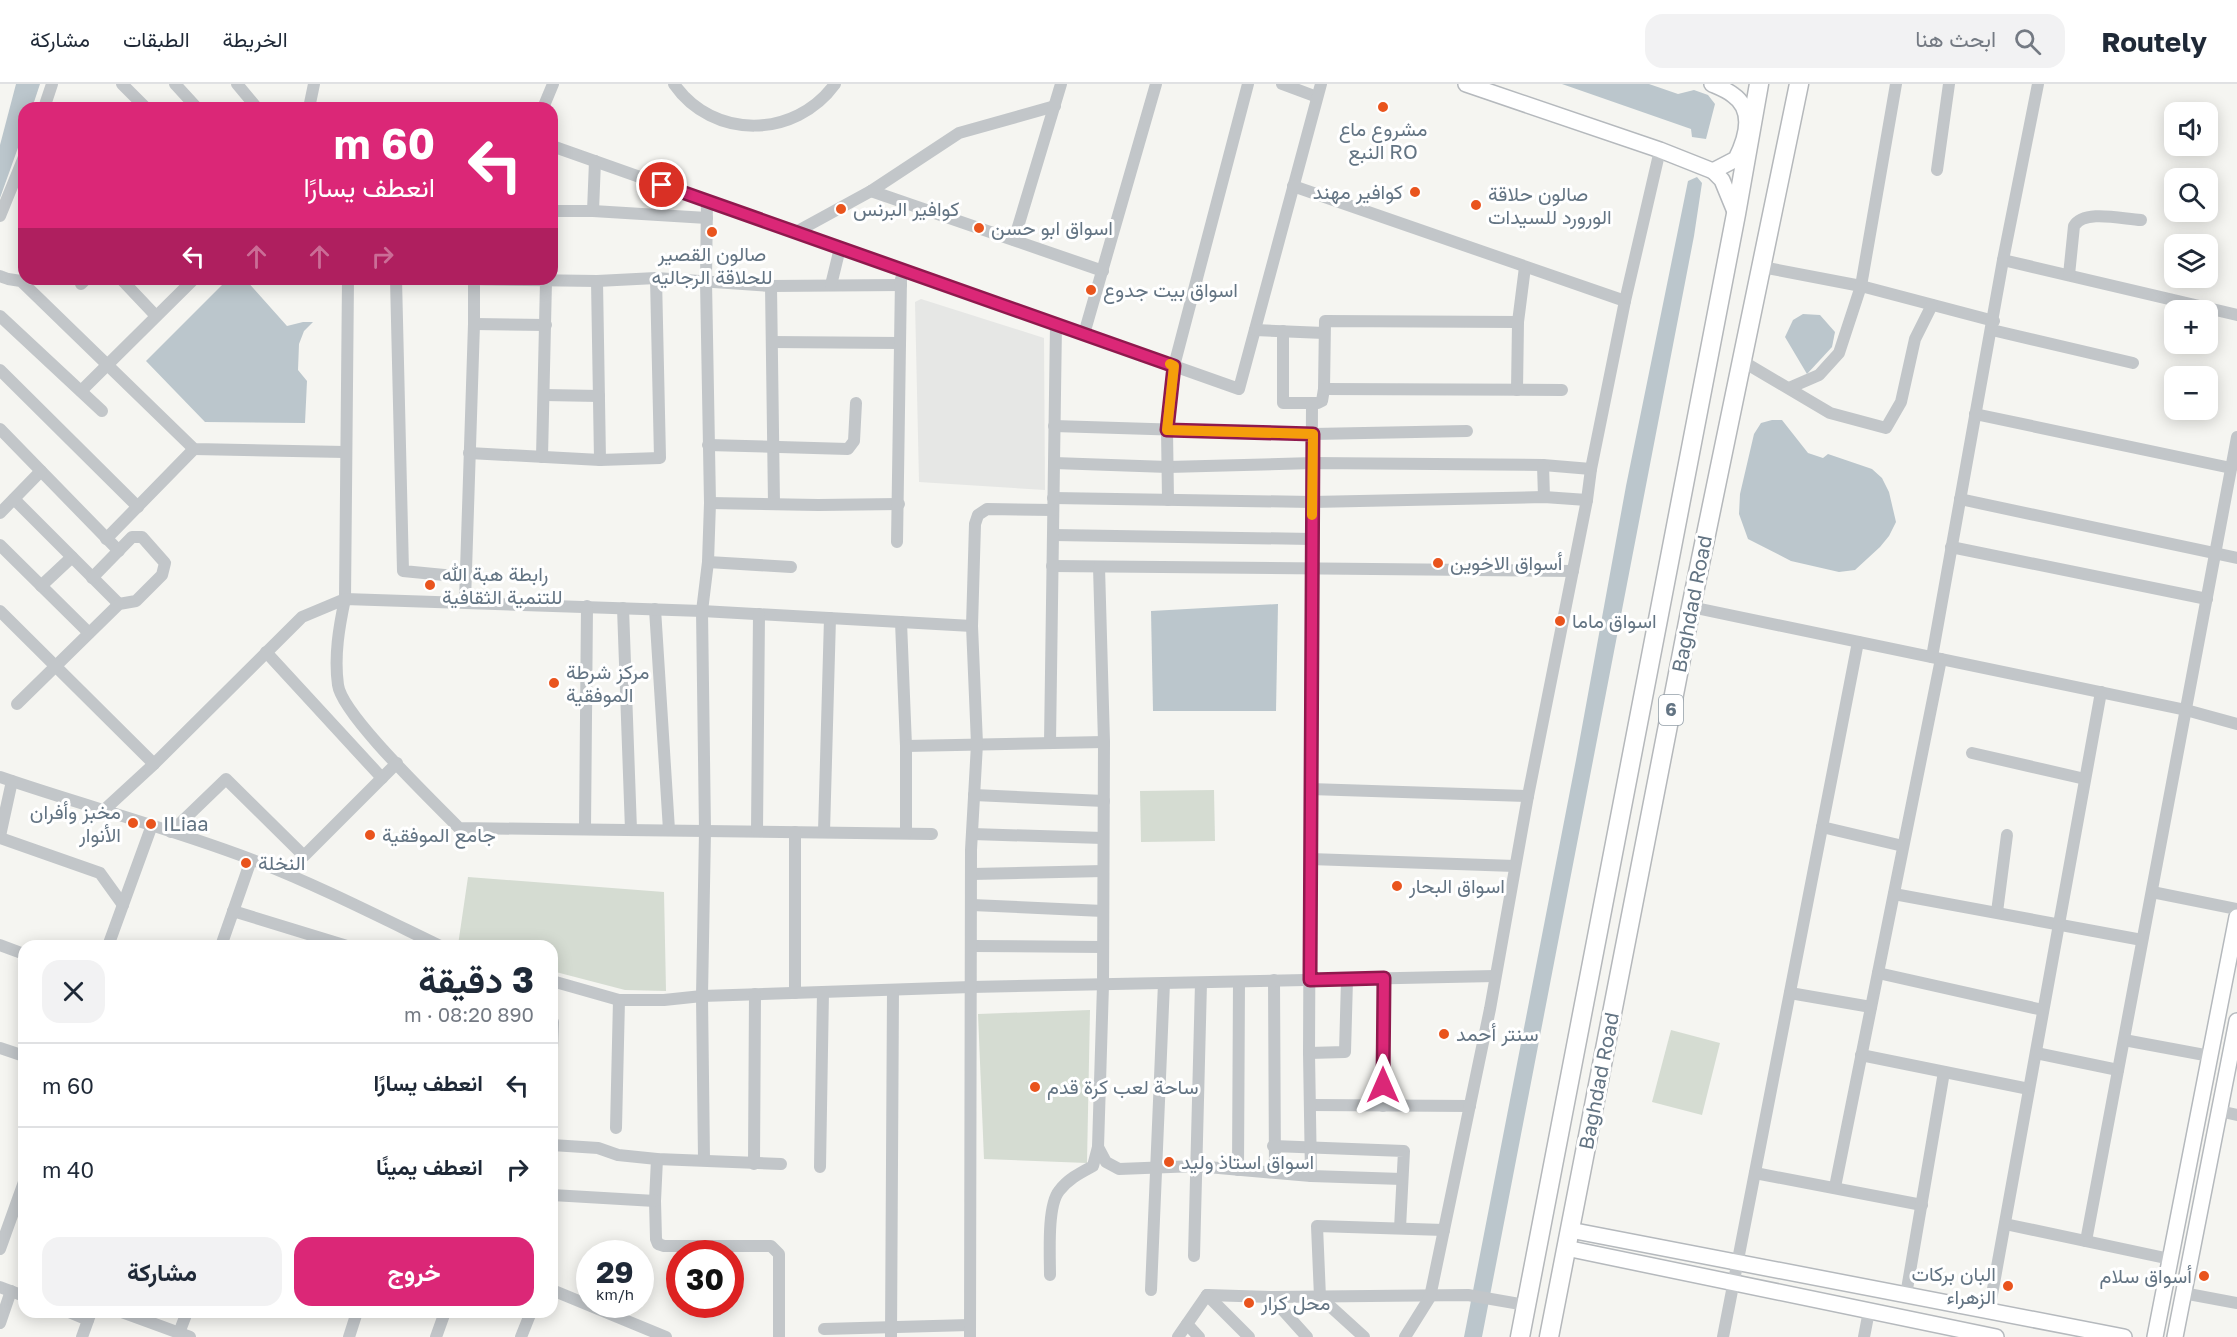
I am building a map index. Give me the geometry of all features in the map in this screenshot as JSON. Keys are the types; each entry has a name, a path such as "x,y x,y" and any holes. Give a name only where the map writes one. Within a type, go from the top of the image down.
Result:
{"highway":[{"name":"Baghdad Road","path":"1520,1337 1759,84"},
{"name":"Baghdad Road","path":"1549,1337 1691,607 1799,84"}],"main road":[{"path":"1466,84 1660,150 1713,171 1722,180 1736,214"},
{"path":"1712,84 1733,95 1744,105 1747,129 1736,159 1713,171"},
{"path":"2155,1337 2237,917"},
{"path":"2175,1337 2236,1026"},
{"path":"1570,1230 2124,1337"},
{"path":"1566,1248 1996,1337"}],"street":[{"path":"46,102 52,84"},
{"path":"122,84 140,102"},
{"path":"175,84 192,102"},
{"path":"237,84 252,102"},
{"path":"310,102 314,84"},
{"path":"546,102 554,84"},
{"path":"674,84 685,98 708,114 732,124 758,127 784,122 802,114 825,97 835,84"},
{"path":"1014,240 1061,84"},
{"path":"1084,334 1156,84"},
{"path":"1168,500 1167,430 1174,366 1248,84"},
{"path":"558,148 1239,389 1319,90 1282,84"},
{"path":"1789,388 1818,375 1839,353 1861,286 1896,84"},
{"path":"1937,170 1949,84"},
{"path":"1835,1187 1903,846 1937,658 1951,547 2003,260 2038,84"},
{"path":"796,232 871,190 959,133 1055,106"},
{"path":"1405,1337 1430,1297 1470,1106 1528,796 1587,500 1591,469 1625,302 1660,150"},
{"path":"594,211 595,161"},
{"path":"0,216 18,172"},
{"path":"1293,186 1625,302"},
{"path":"871,190 1103,271"},
{"path":"704,1160 702,996 705,831 702,611 708,562 710,503 707,201"},
{"path":"558,211 706,218"},
{"path":"2069,275 2074,226 2078,219 2087,216 2141,220"},
{"path":"831,285 840,248"},
{"path":"2003,260 2237,315"},
{"path":"1517,390 1518,322 1525,267"},
{"path":"1762,267 1861,286 2133,363"},
{"path":"897,542 902,269"},
{"path":"0,276 18,281"},
{"path":"469,453 600,460 660,458 656,278"},
{"path":"558,281 656,278 771,286 901,285"},
{"path":"597,281 600,460"},
{"path":"25,285 194,449 345,452"},
{"path":"127,285 156,316"},
{"path":"81,391 188,285"},
{"path":"348,285 345,599 337,640 338,687 353,717 459,828 932,834"},
{"path":"396,285 403,571 465,577"},
{"path":"465,601 474,324 470,285"},
{"path":"542,457 546,285"},
{"path":"771,286 774,504"},
{"path":"1742,361 1830,413 1886,429 1901,402 1915,339 1932,305"},
{"path":"0,316 102,411"},
{"path":"1283,331 1283,403 1312,403 1322,401 1324,389 1325,321 1518,322"},
{"path":"474,324 546,325"},
{"path":"1050,743 1056,324"},
{"path":"1255,330 1324,333"},
{"path":"772,342 900,343"},
{"path":"0,370 138,507"},
{"path":"1324,389 1562,390"},
{"path":"544,395 599,396"},
{"path":"708,445 848,449 854,441 856,403"},
{"path":"1311,1176 1309,1053 1312,403"},
{"path":"1975,414 2231,468"},
{"path":"1054,426 1313,434 1467,431"},
{"path":"0,429 119,551"},
{"path":"2086,1241 2237,437"},
{"path":"106,538 194,449"},
{"path":"1054,463 1168,466 1313,463 1544,465 1591,469"},
{"path":"1544,465 1544,497"},
{"path":"0,513 41,471"},
{"path":"824,1329 891,1333 970,1331 972,834 977,744 972,626 975,524 978,515 987,509 1168,500 1312,502 1544,497 1587,500"},
{"path":"14,499 119,604"},
{"path":"1960,499 2237,558"},
{"path":"710,503 899,504"},
{"path":"1053,535 1312,539"},
{"path":"17,704 119,604 136,601 162,575 165,563 142,537 132,537 92,578"},
{"path":"0,545 89,633"},
{"path":"1951,547 2207,599"},
{"path":"41,586 72,557"},
{"path":"708,562 791,567"},
{"path":"1053,566 1573,571"},
{"path":"1050,1275 1050,1224 1057,1193 1071,1178 1093,1166 1098,1147 1104,801 1099,567"},
{"path":"103,811 154,764 302,616 345,599 587,606 972,626"},
{"path":"585,829 587,606"},
{"path":"1691,607 2186,710 2237,724"},
{"path":"622,608 631,830"},
{"path":"655,609 669,830"},
{"path":"0,611 154,764"},
{"path":"758,831 759,614"},
{"path":"824,832 830,618"},
{"path":"901,622 906,746 906,833"},
{"path":"1723,1337 1858,642"},
{"path":"266,652 382,778"},
{"path":"1989,1311 2101,692"},
{"path":"906,746 1104,742"},
{"path":"1972,753 2085,779"},
{"path":"171,832 226,779 304,856 397,763"},
{"path":"123,905 100,873 0,837 6,779 152,825 252,860 331,893 428,940"},
{"path":"1310,789 1528,796"},
{"path":"974,795 1104,801"},
{"path":"110,940 152,825"},
{"path":"1822,827 1903,846"},
{"path":"795,832 795,993"},
{"path":"972,834 1103,838"},
{"path":"1997,912 2007,835"},
{"path":"1310,859 1515,866"},
{"path":"223,940 252,860"},
{"path":"972,874 1103,871"},
{"path":"2151,892 2237,909"},
{"path":"1894,894 2142,940"},
{"path":"972,905 1103,912"},
{"path":"233,911 313,940"},
{"path":"0,945 18,952"},
{"path":"972,946 1103,946"},
{"path":"1878,973 2043,1010"},
{"path":"558,983 619,1000 664,1000 702,996 971,987 1495,976"},
{"path":"1383,1106 1384,978"},
{"path":"1274,980 1273,1146 1275,1172"},
{"path":"1309,1053 1346,1052 1347,980"},
{"path":"1238,1170 1239,982"},
{"path":"1151,1290 1164,983"},
{"path":"1194,1256 1201,983"},
{"path":"891,1333 894,990"},
{"path":"820,1167 823,992"},
{"path":"1790,993 1871,1006"},
{"path":"753,1164 755,994"},
{"path":"616,1128 619,1000"},
{"path":"2124,1040 2210,1056"},
{"path":"0,1048 18,1054"},
{"path":"2036,1053 2118,1070"},
{"path":"1861,1055 2029,1089"},
{"path":"1906,1295 1944,1072"},
{"path":"1311,1105 1470,1106"},
{"path":"2219,1112 2237,1115"},
{"path":"558,1145 598,1148 618,1155 657,1159 781,1164"},
{"path":"1273,1146 1404,1151 1401,1228"},
{"path":"1098,1147 1106,1162 1119,1169 1196,1166 1311,1176 1402,1179"},
{"path":"657,1159 655,1201 658,1244 664,1246 771,1246 776,1249 779,1254 779,1337"},
{"path":"1755,1173 1922,1205"},
{"path":"558,1195 655,1201"},
{"path":"0,1249 18,1199"},
{"path":"2005,1224 2170,1259"},
{"path":"1364,1337 1320,1297 1317,1226 1444,1230"},
{"path":"0,1323 5,1289"},
{"path":"558,1292 666,1337"},
{"path":"2183,1293 2237,1303"},
{"path":"1207,1295 1271,1298 1468,1295 1526,1305"},
{"path":"1178,1337 1207,1295"},
{"path":"1207,1295 1249,1337"},
{"path":"1271,1298 1307,1337"},
{"path":"1864,1337 1869,1311"},
{"path":"82,1337 89,1318"},
{"path":"138,1318 184,1335 186,1318"},
{"path":"348,1337 355,1318"},
{"path":"436,1337 443,1318"},
{"path":"521,1337 529,1318"},
{"path":"1187,1324 1200,1337"}],"shaded area":[{"path":"16,84 40,84 34,102 18,102 18,148 0,198 0,145"},
{"path":"1562,84 1649,84 1678,94 1694,90 1708,95 1715,104 1706,139 1692,137 1691,129"},
{"path":"1697,177 1702,183 1694,236 1482,1337 1464,1337 1576,760 1626,486 1688,181"},
{"path":"222,285 250,285 287,326 313,322 304,331 299,344 298,370 307,381 305,423 205,422 146,361"},
{"path":"921,299 1044,338 1045,490 919,482 915,302"},
{"path":"1803,314 1820,315 1835,332 1832,347 1807,374 1785,337 1793,320"},
{"path":"1782,420 1808,453 1823,458 1828,454 1872,469 1882,478 1889,492 1896,522 1880,547 1855,570 1839,572 1791,561 1748,539 1739,514 1740,494 1754,434 1761,423"},
{"path":"1278,604 1276,711 1153,711 1151,611"},
{"path":"1214,790 1215,841 1141,842 1140,791"},
{"path":"468,877 664,892 666,991 625,990 558,973 558,940 459,940"},
{"name":"ساحة لعب كرة قدم","path":"1090,1010 1087,1163 984,1159 978,1014"},
{"path":"1671,1030 1720,1043 1702,1115 1652,1102"}],"slow traffic":[{"path":"1170,364 1174,366 1167,430 1313,434 1312,515"}],"place":[{"name":"مشروع ماع النبع RO","path":"1383,107"},
{"name":"كوافير مهند","path":"1415,192"},
{"name":"صالون حلاقة الورورد للسيدات","path":"1476,205"},
{"name":"كوافير البرنس","path":"841,209"},
{"name":"اسواق ابو حسن","path":"979,228"},
{"name":"صالون القصير للحلاقة الرجاليه","path":"712,232"},
{"name":"اسواق بيت جدوع","path":"1091,290"},
{"name":"أسواق الاخوين","path":"1438,563"},
{"name":"رابطة هبة الله للتنمية الثقافية","path":"430,585"},
{"name":"اسواق ماما","path":"1560,621"},
{"name":"مركز شرطة الموفقية","path":"554,683"},
{"name":"مخبز وأفران الأنوار","path":"133,823"},
{"name":"ILiaa","path":"151,824"},
{"name":"جامع الموفقية","path":"370,835"},
{"name":"النخلة","path":"246,863"},
{"name":"اسواق البحار","path":"1397,886"},
{"name":"سنتر أحمد","path":"1444,1034"},
{"name":"ساحة لعب كرة قدم","path":"1035,1087"},
{"name":"اسواق استاذ وليد","path":"1169,1162"},
{"name":"أسواق سلام","path":"2204,1276"},
{"name":"البان بركات الزهراء","path":"2008,1286"},
{"name":"محل كرار","path":"1249,1303"}],"route":[{"path":"662,185 1174,366 1167,430 1313,434 1310,980 1384,978 1383,1085"}]}
